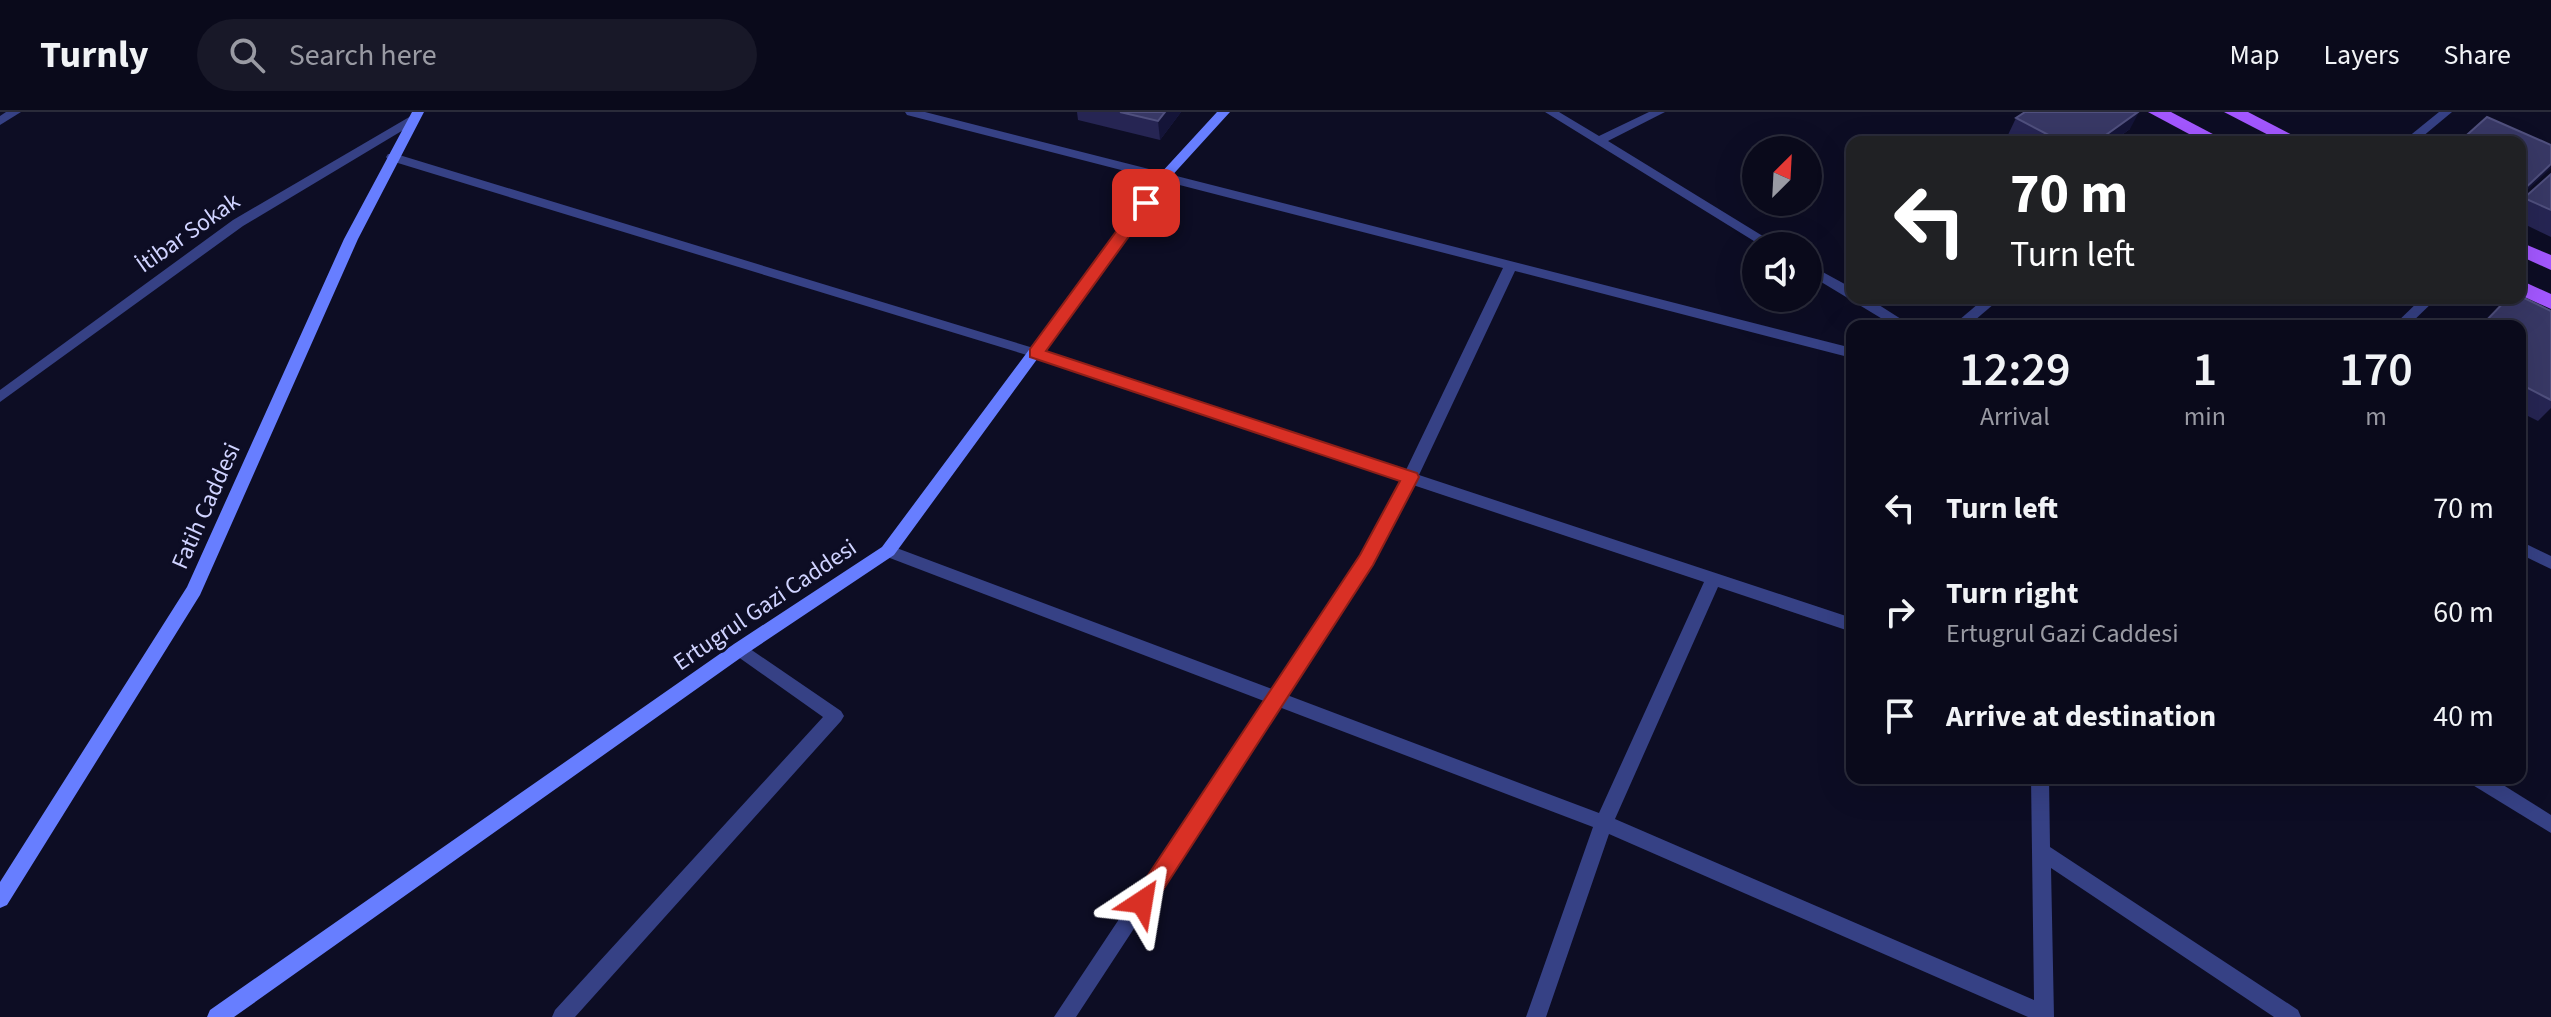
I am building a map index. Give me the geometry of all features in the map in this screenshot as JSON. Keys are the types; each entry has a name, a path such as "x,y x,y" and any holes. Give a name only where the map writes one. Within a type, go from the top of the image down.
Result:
{"main road":[{"path":"2157,112 2193,136"},
{"path":"2233,112 2284,136"},
{"path":"2526,251 2551,263"},
{"path":"2526,290 2551,302"}],"street":[{"path":"0,121 15,112"},
{"path":"911,112 1846,351"},
{"name":"Ertugrul Gazi Caddesi","path":"217,1017 740,649 888,551 1164,177 1224,112"},
{"path":"1551,112 1749,232"},
{"path":"1599,141 1659,112"},
{"path":"2416,136 2446,112"},
{"name":"Fatih Caddesi","path":"0,899 194,590 351,239 414,116"},
{"name":"İtibar Sokak","path":"0,397 238,223 414,116"},
{"path":"392,157 1035,353 1846,623"},
{"path":"1064,1017 1366,560 1410,477 1511,266"},
{"path":"1822,276 1846,290"},
{"path":"1868,304 1895,320"},
{"path":"1966,320 1986,304"},
{"path":"2406,320 2424,304"},
{"path":"2526,550 2551,563"},
{"path":"888,551 1604,823 2044,1016 2040,784"},
{"path":"1536,1017 1604,823 1714,579"},
{"path":"562,1017 835,716 740,649"},
{"path":"2486,784 2551,825"},
{"path":"2041,851 2291,1017"}],"building":[{"path":"1120,112 1165,112 1158,121"},
{"path":"2025,112 2138,112 2104,136 2050,136 2016,118"},
{"path":"2487,117 2551,145 2551,164 2526,187 2526,136 2466,136"},
{"path":"2551,174 2551,210 2526,196"},
{"path":"2526,299 2551,311 2551,400 2526,387 2526,320 2487,320 2502,304 2526,304"}],"route":[{"path":"1142,902 1366,560 1410,477 1035,353 1146,203"}]}
